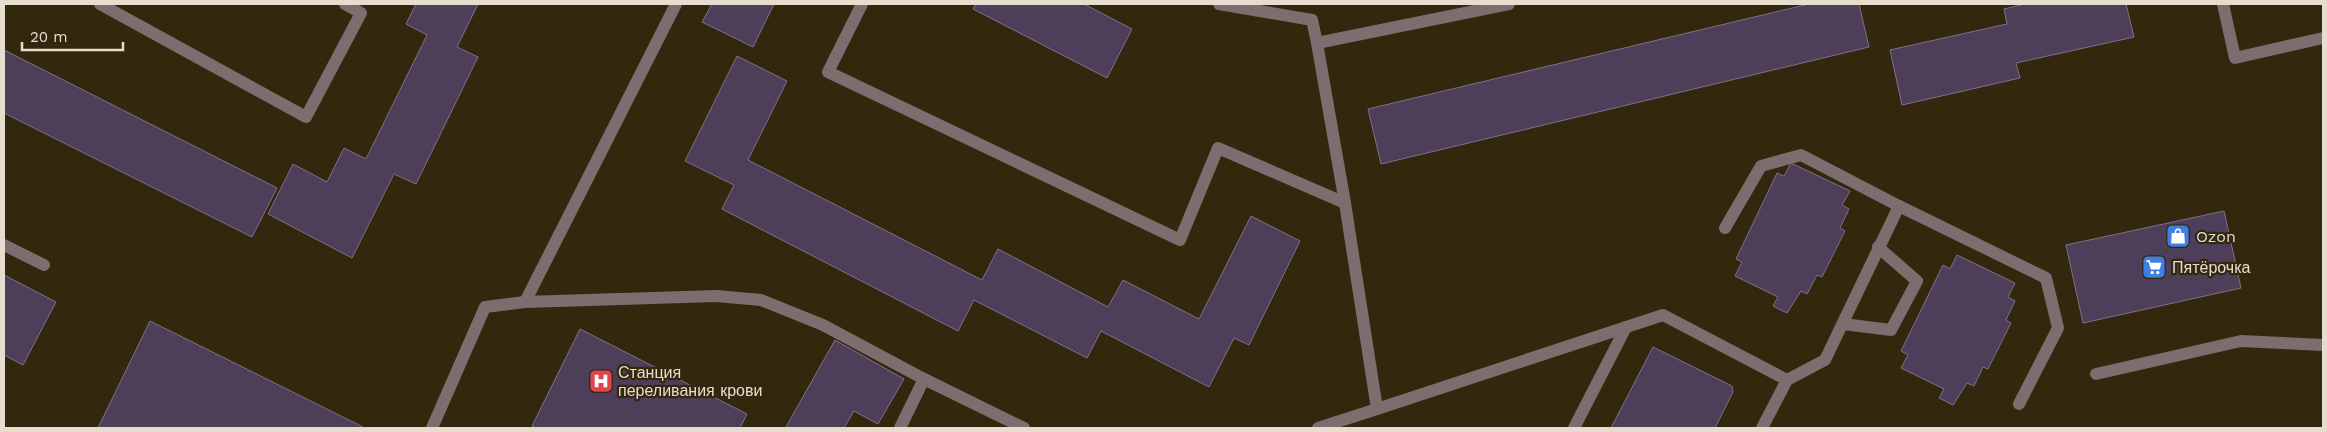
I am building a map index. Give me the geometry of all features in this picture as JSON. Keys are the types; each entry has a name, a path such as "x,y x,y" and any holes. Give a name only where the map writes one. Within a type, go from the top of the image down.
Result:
{"lane":[{"path":"100,4 306,117 361,13 344,4"},
{"path":"525,302 676,4"},
{"path":"862,4 828,72 1180,240 1218,148 1345,203"},
{"path":"1219,4 1312,20 1345,203 1377,410"},
{"path":"1316,43 1509,4"},
{"path":"2223,4 2235,58 2323,38"},
{"path":"1725,228 1761,166 1801,155 1899,206 2046,278 2058,328 2019,404"},
{"path":"1762,428 1787,380 1825,360 1899,206"},
{"path":"4,245 44,266"},
{"path":"1843,324 1891,330 1917,280 1878,248"},
{"path":"432,428 485,307 525,302 716,296 761,300 823,325 924,379 1024,428"},
{"path":"1318,428 1663,315 1787,380"},
{"path":"1574,428 1626,327"},
{"path":"2096,374 2241,340 2323,345"},
{"path":"900,428 924,379"}],"building":[{"path":"416,4 478,4 457,47 478,57 416,184 394,174 352,258 268,214 293,164 327,182 344,148 366,159 427,35 406,24"},
{"path":"712,4 774,4 753,47 702,22"},
{"path":"976,4 1084,4 1132,29 1107,78 973,9"},
{"path":"1809,4 1859,4 1869,47 1381,164 1368,109"},
{"path":"2025,4 2126,4 2134,37 2016,63 2020,78 1902,105 1890,50 2007,24 2004,9"},
{"path":"4,50 277,188 252,237 4,113"},
{"path":"737,56 787,81 748,160 982,280 998,249 1108,307 1123,280 1199,319 1251,216 1300,241 1249,345 1234,338 1209,387 1101,331 1087,358 974,300 958,331 722,209 734,185 685,161"},
{"path":"1791,163 1850,191 1842,205 1849,209 1840,228 1845,231 1822,277 1817,275 1807,294 1801,291 1787,313 1773,306 1778,297 1735,276 1742,262 1736,259 1777,173 1784,176"},
{"name":"Пятёрочка","path":"2224,211 2241,288 2083,323 2066,245"},
{"path":"1957,255 2015,283 2008,297 2015,301 2006,320 2011,323 1988,369 1983,367 1974,386 1967,383 1953,405 1939,398 1944,389 1901,368 1908,355 1901,351 1943,265 1950,269"},
{"path":"4,275 56,302 23,365 4,355"},
{"path":"150,321 363,427 363,428 98,428"},
{"path":"580,329 747,414 740,428 536,428 532,426"},
{"path":"835,340 904,379 878,424 854,411 844,428 787,428 786,427"},
{"path":"1653,347 1732,386 1733,392 1715,428 1611,428"}],"place":[{"name":"Ozon","path":"2178,236"},
{"name":"Пятёрочка","path":"2154,267"},
{"name":"Станция переливания крови","path":"601,381"}]}
